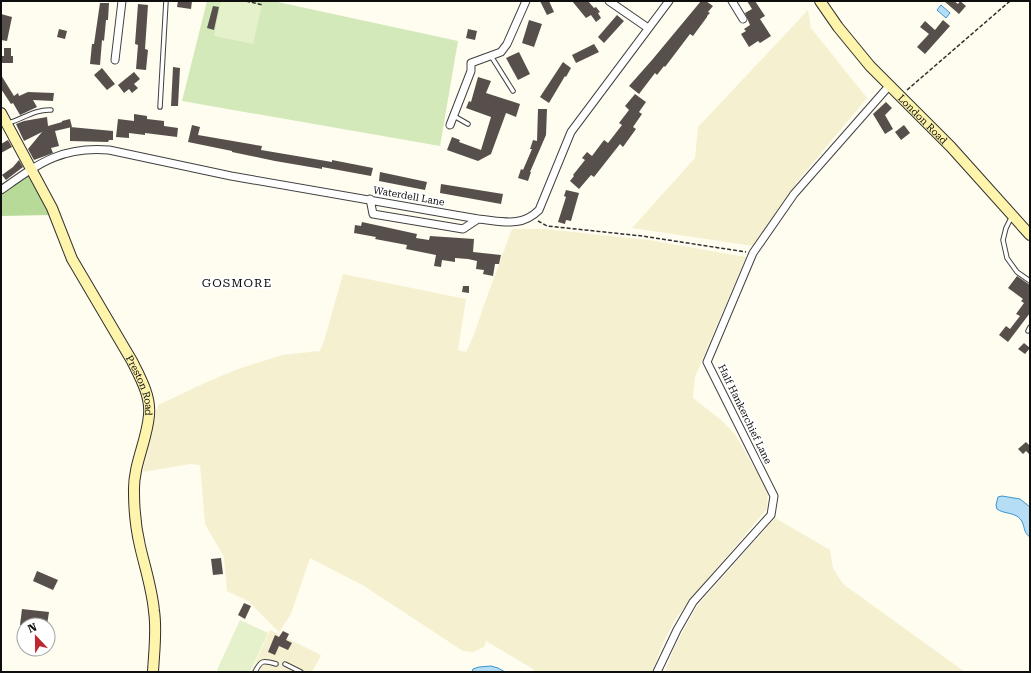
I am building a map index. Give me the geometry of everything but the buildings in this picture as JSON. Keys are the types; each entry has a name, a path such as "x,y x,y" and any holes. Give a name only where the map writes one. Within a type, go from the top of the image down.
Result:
{"street":[{"path":"115,60 122,1"},
{"path":"450,125 471,71 471,63 501,52 507,44 526,1"},
{"path":"609,1 648,28"},
{"path":"531,218 539,210 571,132 669,1"},
{"path":"732,1 743,19"},
{"name":"London Road","path":"820,1 854,48 889,86 951,148 1030,235"},
{"name":"Half Hankerchief Lane","path":"658,672 677,630 693,602 771,515 774,496 708,362 753,253 794,194 889,86"},
{"name":"Preston Road","path":"1,113 52,208 72,259 132,360 148,396 150,414 138,459 134,491 140,546 150,582 155,612 153,672"},
{"name":"Waterdell Lane","path":"1,190 47,160 66,153 91,149 108,150 231,176 478,219 517,223 531,218"},
{"path":"370,200 373,214 463,229 478,219"}],"lane":[{"path":"160,107 166,1"},
{"path":"491,56 513,92"},
{"path":"7,123 18,120 42,109 51,110"},
{"path":"454,116 468,124"},
{"path":"1013,215 1006,228 1003,240 1008,258 1017,272 1030,281"},
{"path":"255,672 261,662 266,661 276,664"},
{"path":"285,664 301,672"}],"path":[{"path":"246,1 263,5"},
{"path":"899,96 1010,1"},
{"path":"531,218 547,226 642,236 753,253"}],"shaded area":[{"path":"808,10 811,28 867,98 797,182 753,246 632,228 695,158 698,127"},
{"path":"512,229 545,229 649,240 746,257 695,377 693,398 721,420 735,434 768,492 767,509 690,600 675,620 664,641 652,672 535,672 533,669 486,641 484,647 473,652 463,651 364,586 310,558 291,614 279,632 248,601 227,591 224,557 205,524 200,465 190,464 143,472 158,405 238,369 282,355 319,351 319,353 324,341 343,274 466,299 458,350 466,352 475,332"},
{"path":"775,518 830,550 833,568 843,584 965,672 665,672 674,648 697,606"},
{"path":"270,630 321,655 312,672 251,672"}],"green space":[{"path":"207,1 273,1 458,41 440,146 182,101"},
{"path":"221,1 244,1 262,5 253,44 214,36"},
{"path":"30,174 50,215 1,216 1,192"},
{"path":"240,620 268,633 250,672 222,672 217,670"}],"water":[{"path":"941,5 950,13 946,18 937,10"},
{"path":"1002,496 1020,499 1030,507 1030,537 1026,533 1019,517 997,509 996,505 998,497"},
{"path":"491,666 505,672 472,672 473,669 479,667"}],"district":[{"name":"GOSMORE","path":"237,283"}]}
